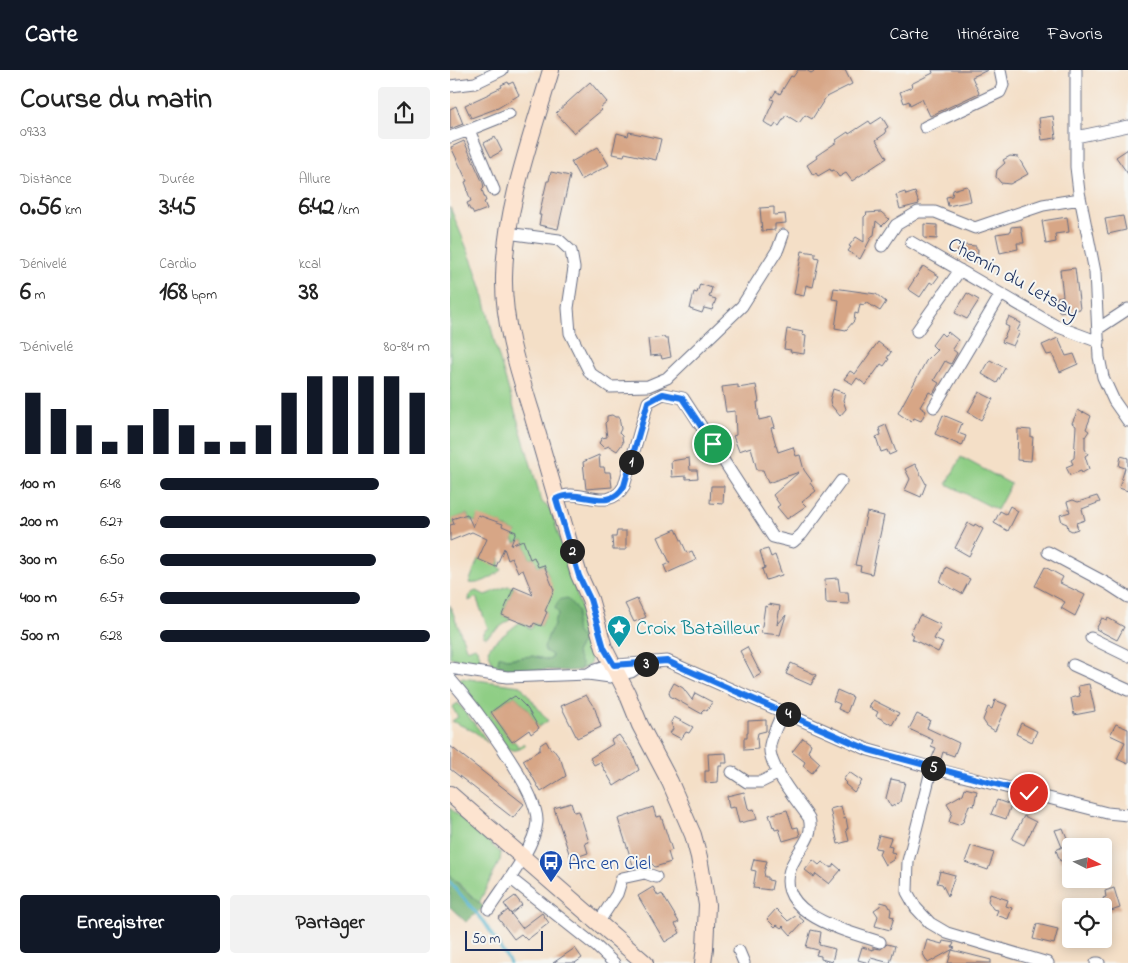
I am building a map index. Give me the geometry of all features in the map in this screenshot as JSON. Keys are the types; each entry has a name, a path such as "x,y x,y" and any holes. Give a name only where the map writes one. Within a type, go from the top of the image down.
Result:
{"street":[{"path":"450,86 475,83 502,70"},
{"path":"551,70 518,185 507,233 504,279 508,327 518,369 579,576 590,599 612,671 627,692 640,725 685,815 699,858 707,905 705,958"},
{"path":"925,127 1000,92 1003,85 1000,70"},
{"path":"1076,70 1076,167 1080,199 1095,272 1099,357 1103,377 1114,401 1128,421"},
{"path":"450,137 509,114"},
{"path":"1076,137 1128,126"},
{"path":"468,130 494,190"},
{"path":"882,246 896,225 918,212 935,212 975,228 1043,205 1080,199"},
{"path":"507,233 559,240 571,252 574,268 568,308 570,333 590,373 610,387 648,386 667,378 742,306 778,249 783,235"},
{"name":"Chemin du Letsay","path":"911,242 1056,326 1099,342"},
{"path":"917,331 960,270"},
{"path":"934,407 1001,294"},
{"path":"1099,328 1128,309"},
{"path":"556,499 568,494 605,500 615,497 624,486 648,402 663,394 682,398 773,537 793,542 802,534 841,481"},
{"path":"1048,552 1108,584 1128,597"},
{"path":"1090,638 1128,656"},
{"path":"450,668 507,677 588,674 596,669 631,672 643,664 667,661 869,750 1107,813 1128,815"},
{"path":"1073,665 1128,690"},
{"path":"450,679 470,703 527,789 536,813 537,823 534,836 523,857 489,909"},
{"path":"783,711 770,754 774,767 809,818 811,825 810,834 789,871 788,887 791,897 798,906 836,928 880,942"},
{"path":"932,767 908,861 907,892 916,908 930,923 947,933 1048,963"},
{"path":"732,772 747,782 762,782 778,773"},
{"path":"450,794 645,963"},
{"path":"598,923 617,894 622,878 645,873 656,877"},
{"path":"510,878 614,963"}],"green space":[{"path":"450,207 474,266 542,502 551,510 582,612 582,625 592,654 590,664 580,670 576,653 583,639 574,628 576,622 559,614 544,647 552,655 552,659 548,660 532,656 507,659 499,657 498,663 502,668 494,668 488,650 492,644 520,622 531,629 534,623 541,626 547,612 545,611 548,575 544,565 538,567 534,557 530,559 523,540 515,543 513,538 516,532 502,526 502,524 478,516 475,522 470,520 467,514 453,519 454,524 450,525"},
{"path":"961,457 1011,484 997,510 947,484"},
{"path":"500,558 499,566 502,570 482,582 469,583 478,559"},
{"path":"508,586 514,587 502,615 511,619 486,637 483,636 483,632 488,628 476,597 469,601 470,595 477,591 485,595"},
{"path":"567,598 578,611 576,629 583,639 576,653 582,666 580,670 513,670 502,668 498,663 499,657 503,656 507,659 532,656 551,659 552,655 545,651 544,647 559,614 555,608 559,600"},
{"path":"450,605 467,650 475,647 479,653 479,665 450,657"},
{"path":"462,678 521,686 548,721 538,727 527,708 515,696 509,698 491,712 512,742 514,741 519,747 524,743 526,745 517,750 507,748 461,684 459,680"},
{"path":"458,703 488,743 475,732 452,721 458,717 452,707"},
{"path":"450,808 501,853 500,860 479,903 450,875"},
{"path":"450,875 484,907 466,922 450,907"}],"building":[{"path":"798,70 806,70 811,73 816,70 845,70 852,84 826,97 812,119 805,115 799,123 786,115 779,126 776,124 773,128 764,122 774,100 771,99 776,91 780,94 791,76 793,77"},
{"path":"932,70 988,70 972,77 979,93 930,116 922,99 910,105 909,101 904,103 900,92 912,87 911,84 933,73"},
{"path":"508,82 509,84 513,82 519,95 498,108 471,118 465,105 491,93"},
{"path":"590,82 607,102 600,108 602,110 574,133 556,113"},
{"path":"456,106 463,124 450,129 450,109"},
{"path":"1053,116 1056,138 1042,140 1039,118"},
{"path":"882,117 888,127 885,129 886,133 876,140 887,158 852,181 846,173 839,177 834,170 831,171 830,169 818,176 816,173 813,175 807,165 817,158 816,156 848,132 849,134 869,121 871,124"},
{"path":"629,132 661,139 656,160 625,153 624,156 612,154 617,133 628,136"},
{"path":"495,137 502,151 491,157 484,143"},
{"path":"464,141 483,183 484,188 482,190 486,201 484,202 487,209 474,214 467,203 471,201 465,182 467,181 451,147"},
{"path":"598,147 609,165 581,180 571,162"},
{"path":"1128,149 1128,174 1116,157"},
{"path":"1010,156 1018,157 1028,174 1010,184 1001,183 996,177 997,170 1005,163 1003,160"},
{"path":"551,172 570,176 558,229 539,225 541,215 539,215"},
{"path":"968,187 971,201 948,206 946,197 952,196 953,190"},
{"path":"905,192 906,195 915,192 919,204 900,209 896,195"},
{"path":"774,207 774,215 785,214 786,223 775,224 775,230 762,231 760,208"},
{"path":"881,212 889,219 882,226 876,221 874,235 860,259 848,251 851,247 849,246 856,237 864,242 864,217 866,213"},
{"path":"1123,216 1126,230 1108,234 1105,219"},
{"path":"1067,217 1069,232 1055,234 1056,242 1046,244 1042,221"},
{"path":"924,224 937,225 937,239 924,238"},
{"path":"1021,226 1024,243 1017,243 1018,249 1000,253 996,234 1010,232 1011,227"},
{"path":"964,245 976,246 976,249 978,249 977,262 966,262 957,251"},
{"path":"802,251 815,253 815,257 819,258 813,287 806,285 804,296 794,294"},
{"path":"923,266 939,276 933,284 930,282 920,297 908,289"},
{"path":"1075,268 1080,309 1059,312 1057,297 1063,296 1060,270"},
{"path":"700,284 712,288 709,297 716,299 712,310 704,308 702,313 690,309 694,292 697,293"},
{"path":"834,288 876,294 886,302 880,311 866,302 864,305 860,304 858,314 855,313 854,321 846,330 835,328 839,300 832,299"},
{"path":"967,293 979,300 967,319 955,313"},
{"path":"1009,317 1021,323 1017,331 1020,332 1013,346 1002,342 1009,327 1005,325"},
{"path":"787,329 803,332 802,335 806,336 804,354 784,349"},
{"path":"948,332 958,340 952,349 957,353 951,364 945,361 934,380 939,383 933,394 929,392 920,407 926,411 921,421 914,418 911,422 898,413 926,361 937,350 932,345 941,333 944,336"},
{"path":"664,337 668,339 671,357 662,359 661,355 650,356 648,339"},
{"path":"1058,338 1066,356 1074,354 1078,364 1060,372 1052,354 1047,355 1042,345"},
{"path":"878,342 891,352 884,366 881,364 866,385 857,378 853,384 844,379 850,371 855,374"},
{"path":"990,360 1005,368 997,383 982,374"},
{"path":"738,385 738,388 756,385 759,402 757,402 759,420 772,417 775,427 771,428 778,452 793,447 796,456 800,455 804,470 816,491 802,502 806,506 787,519 777,507 780,505 773,495 799,472 768,483 763,470 757,470 751,447 739,451 733,436 736,435 735,411 726,412 722,387"},
{"path":"833,389 845,393 843,400 846,409 840,416 831,405 830,400"},
{"path":"979,392 993,399 981,420 968,412"},
{"path":"1078,410 1091,416 1086,429 1089,431 1085,437 1085,449 1088,454 1085,456 1089,469 1082,473 1081,471 1070,475 1066,467 1073,464 1071,460 1074,458 1076,426 1072,423"},
{"path":"943,415 962,423 958,433 966,436 962,446 935,434"},
{"path":"607,416 619,417 621,429 619,433 622,436 623,443 617,451 609,446 604,448 599,443 602,438 607,437 605,423"},
{"path":"886,425 896,452 889,455 887,450 881,452 876,437 881,435 879,428"},
{"path":"1018,429 1031,430 1031,437 1033,437 1031,461 1017,460"},
{"path":"599,455 600,467 604,467 605,472 610,472 612,487 586,489 583,462"},
{"path":"1121,456 1128,458 1128,491 1119,488 1125,468 1119,466"},
{"path":"689,458 690,470 697,470 698,478 686,479 686,476 672,477 671,461"},
{"path":"915,464 926,484 921,497 905,490 910,479 905,469"},
{"path":"711,486 724,486 723,504 710,503"},
{"path":"1097,496 1100,502 1082,509 1085,520 1076,523 1078,529 1072,531 1068,529 1067,524 1062,522 1060,515 1070,512 1067,502 1073,500 1078,502"},
{"path":"1010,506 1018,511 1008,531 994,523 1000,511 1006,514"},
{"path":"867,512 884,516 872,574 860,571 861,566 855,565"},
{"path":"467,514 473,527 478,515 503,524 502,526 516,532 511,545 523,540 530,559 534,557 538,567 544,565 554,590 541,626 534,623 532,627 502,615 514,587 533,595 523,570 518,572 512,558 508,560 504,548 496,567 478,559 487,539 472,532 450,541 450,525 454,524 452,519"},
{"path":"968,523 974,526 975,524 983,529 969,556 955,548"},
{"path":"676,529 687,553 692,551 696,560 667,573 664,566 670,563 658,537"},
{"path":"617,531 626,531 626,550 613,550 612,537 616,537"},
{"path":"768,549 771,557 775,555 782,575 766,580 762,569 765,568 760,551"},
{"path":"946,567 970,579 962,594 940,582"},
{"path":"1045,567 1063,577 1060,583 1085,595 1075,616 1061,608 1065,602 1035,586"},
{"path":"838,578 840,592 848,592 849,604 826,603 825,579"},
{"path":"637,599 646,617 634,622 625,604"},
{"path":"768,604 780,606 777,625 786,615 780,635 761,633 765,606 767,607"},
{"path":"920,615 941,625 934,639 943,643 938,652 912,639 914,635 910,633"},
{"path":"1102,618 1107,620 1108,618 1124,627 1117,640 1096,629"},
{"path":"747,647 761,674 754,678 740,651"},
{"path":"791,663 816,675 811,685 786,674"},
{"path":"674,683 683,688 692,700 695,693 712,702 707,711 704,709 701,712 702,714 670,696 669,692"},
{"path":"1089,684 1095,711 1074,715 1071,698 1080,696 1078,686"},
{"path":"837,690 853,697 847,713 838,709 840,704 833,701"},
{"path":"586,695 595,709 601,727 577,738 561,706"},
{"path":"515,696 527,708 539,728 531,734 529,730 512,742 491,712"},
{"path":"873,700 899,713 892,725 876,716 878,712 869,707"},
{"path":"995,700 1007,705 995,731 987,726 983,720 988,707 992,709"},
{"path":"917,714 930,720 927,728 959,743 954,756 943,752 940,762 931,760 936,748 931,746 933,740 909,729"},
{"path":"674,717 693,727 681,739 670,733 673,729 671,722"},
{"path":"766,720 766,731 758,733 758,749 744,750 744,738 747,738 748,733 748,721"},
{"path":"1021,723 1037,731 1032,742 1016,734"},
{"path":"1116,724 1128,729 1128,764 1117,759 1125,742 1110,735"},
{"path":"619,735 633,754 639,770 614,786 600,762 594,765 590,758 613,744 611,740"},
{"path":"803,738 811,744 808,752 820,763 812,773 803,766 805,762 792,752"},
{"path":"546,741 551,750 553,749 561,760 566,776 541,792 523,760 540,750 540,745"},
{"path":"450,746 524,804 513,818 450,769"},
{"path":"726,753 727,763 722,763 722,766 719,766 718,782 705,783 705,771 709,771 708,754"},
{"path":"849,772 862,781 854,792 843,780"},
{"path":"891,779 905,782 900,802 891,807 886,798"},
{"path":"965,788 977,791 974,806 969,805 963,822 958,825 949,822 952,812 947,803 963,794"},
{"path":"744,792 748,808 750,810 754,809 757,819 739,823 735,807 729,808 727,796"},
{"path":"997,800 1011,805 1006,819 991,814"},
{"path":"571,803 574,812 579,811 589,842 585,843 588,853 571,859 554,808"},
{"path":"841,806 844,819 846,818 849,841 838,844 830,809"},
{"path":"653,807 656,817 661,816 672,850 668,852 671,862 655,867 651,863 634,868 618,819"},
{"path":"787,810 793,828 798,827 800,836 783,841 779,829 775,830 773,827 769,815"},
{"path":"1024,816 1036,822 1024,845 1012,839"},
{"path":"1063,828 1067,838 1062,838 1062,847 1055,830"},
{"path":"879,835 891,838 888,846 892,847 891,852 895,853 893,860 885,865 879,854 881,849 875,848"},
{"path":"971,846 994,853 988,870 965,862"},
{"path":"1062,847 1062,860 1060,861 1056,850"},
{"path":"754,859 767,861 764,872 768,880 773,881 771,890 753,888 756,871 751,870"},
{"path":"813,860 819,865 822,862 831,868 834,864 841,870 829,884 816,874 814,877 805,870"},
{"path":"940,871 955,875 948,896 942,884 937,883"},
{"path":"653,887 658,896 662,894 679,922 675,924 680,933 665,942 638,896"},
{"path":"1114,888 1120,908 1112,911 1112,898 1103,898 1106,897 1105,891"},
{"path":"990,894 1008,900 1006,906 1012,908 1008,919 996,915 998,910 993,909 988,901"},
{"path":"515,896 522,905 511,914 504,904"},
{"path":"881,902 888,904 891,910 890,916 894,917 890,930 875,926 878,916 874,910 880,906"},
{"path":"776,909 788,921 797,915 804,921 791,935 783,926 781,928 777,925 775,927 767,919"},
{"path":"508,910 522,928 542,913 549,923 527,940 521,934 514,939 498,918"},
{"path":"1037,924 1058,929 1054,944 1033,939"},
{"path":"811,930 821,932 819,945 835,949 832,962 821,959 821,956 816,955 818,950 806,947"},
{"path":"927,940 942,944 943,941 954,943 952,947 955,948 928,963 923,954"},
{"path":"887,944 895,946 890,963 871,958 869,963 858,960 862,947 873,950 873,948 881,949"},
{"path":"575,948 582,958 575,963 553,963"},
{"path":"952,950 991,960 991,963 948,963"}],"waterway":[{"path":"450,882 484,922 510,963"}],"place":[{"name":"Croix Batailleur","path":"619,648"},
{"name":"Arc en Ciel","path":"551,883"}],"route":[{"path":"713,444 682,398 663,394 648,402 624,486 615,497 605,500 568,494 556,499 579,576 590,599 604,648 614,665 667,661 708,677 869,750 1029,793"}]}
